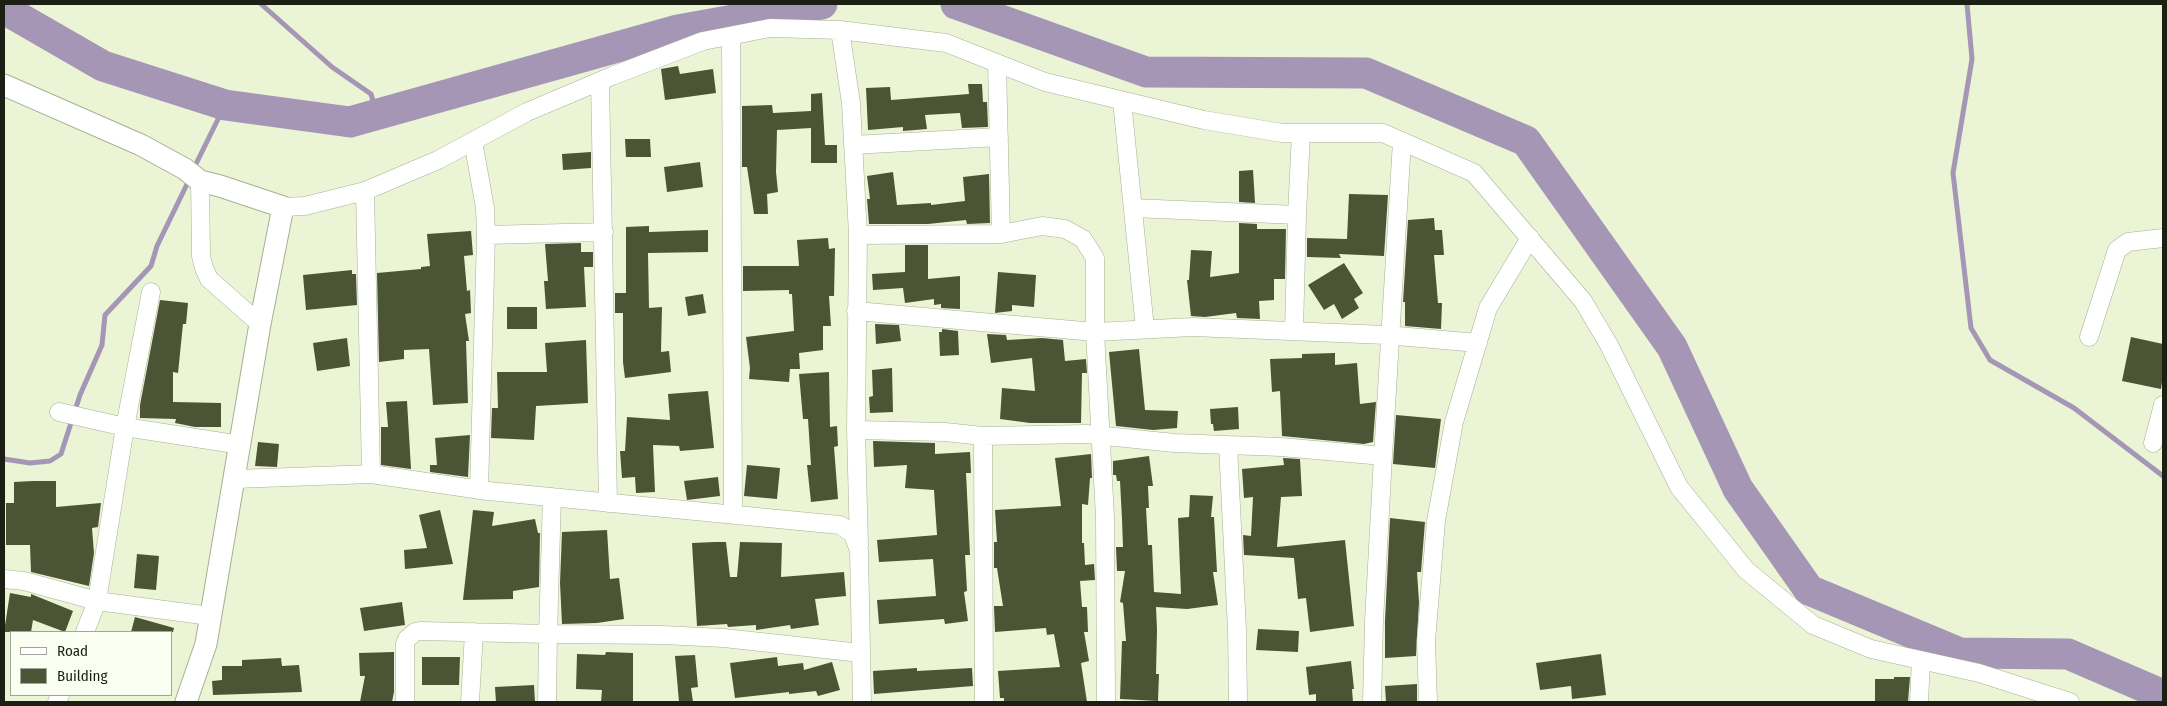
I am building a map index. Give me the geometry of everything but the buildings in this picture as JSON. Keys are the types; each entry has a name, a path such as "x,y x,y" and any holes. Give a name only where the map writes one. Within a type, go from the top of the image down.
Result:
{"street":[{"path":"4,85 141,145 194,176 283,207 305,206 365,191 438,160 527,112 600,81 703,41 770,28 840,30 946,44 1045,82 1204,120 1282,133 1383,133 1474,173 1583,301 1609,345 1679,487 1746,570 1813,625 1871,649 1979,672 2042,698 2070,702"},
{"path":"840,30 851,103 858,235 856,430 862,702"},
{"path":"730,36 734,514"},
{"path":"997,64 1001,234"},
{"path":"600,81 608,503"},
{"path":"1122,101 1144,330"},
{"path":"1294,332 1301,133"},
{"path":"853,145 999,137"},
{"path":"473,141 485,208 486,235 479,490"},
{"path":"1372,702 1374,621 1402,141"},
{"path":"194,176 201,256 204,268 209,279 260,324"},
{"path":"365,191 371,474"},
{"path":"186,702 202,659 224,529 241,444 260,324 283,207"},
{"path":"1133,208 1297,215"},
{"path":"858,235 1001,234 1042,226 1064,229 1083,239 1095,258 1095,332 1105,517 1106,702"},
{"path":"486,235 604,232"},
{"path":"1428,702 1426,640 1436,521 1454,422 1488,308 1530,238"},
{"path":"2089,337 2117,250 2128,242 2163,238"},
{"path":"85,631 97,601 151,292"},
{"path":"856,311 1095,332 1193,327 1392,336 1478,343"},
{"path":"2153,443 2163,405"},
{"path":"58,412 126,427 241,444"},
{"path":"856,430 945,432 983,436 1101,436 1174,443 1281,447 1383,456"},
{"path":"983,436 984,702"},
{"path":"1228,445 1237,630 1238,702"},
{"path":"235,478 371,474 479,490 840,525 853,534 859,551"},
{"path":"547,702 552,497"},
{"path":"4,579 24,581 97,601 210,616"},
{"path":"405,702 405,644 407,639 420,630 724,638 861,653"},
{"path":"470,702 474,632"},
{"path":"1919,702 1921,660"}],"waterway":[{"path":"261,4 332,67 371,94 377,115"},
{"path":"4,9 103,66 225,105 350,122 678,30 822,4"},
{"path":"956,4 1146,72 1366,73 1526,141 1672,347 1738,489 1809,590 1960,653 2068,654 2163,695"},
{"path":"1967,4 1972,59 1953,173 1971,328 1990,360 2074,408 2163,476"},
{"path":"193,170 225,105"},
{"path":"4,459 30,463 50,461 61,454 80,395 102,345 105,315 151,266 157,246 190,178"}]}
